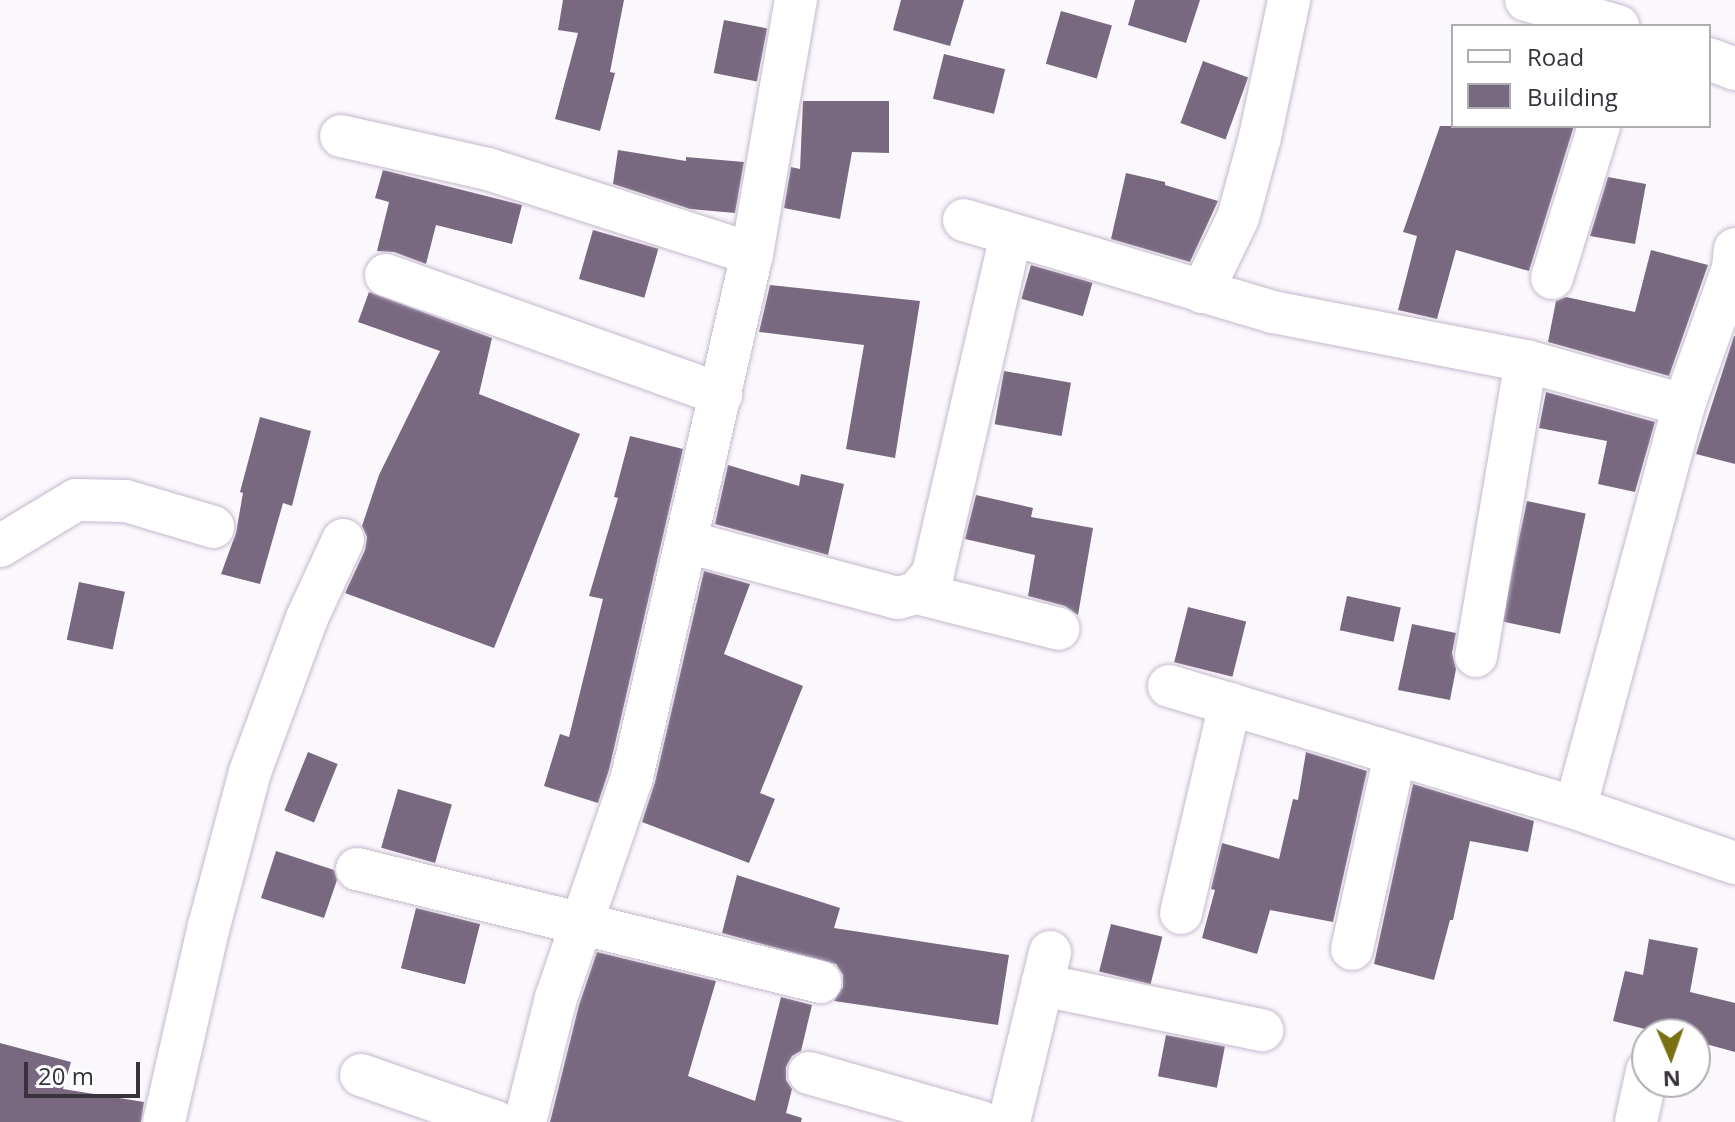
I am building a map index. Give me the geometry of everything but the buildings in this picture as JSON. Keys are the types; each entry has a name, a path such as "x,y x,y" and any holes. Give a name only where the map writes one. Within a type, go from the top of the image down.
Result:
{"street":[{"path":"525,1122 556,998 632,777 752,254 796,0"},
{"path":"1202,292 1238,218 1260,137 1289,0"},
{"path":"1526,0 1611,24"},
{"path":"1711,60 1735,69"},
{"path":"1552,278 1598,128"},
{"path":"341,136 488,169 752,254"},
{"path":"964,220 1273,312 1526,361 1684,405"},
{"path":"917,593 933,573 1011,235"},
{"path":"1575,808 1684,405 1733,268 1735,249"},
{"path":"386,275 721,394"},
{"path":"1476,656 1526,361"},
{"path":"0,546 76,500 126,501 213,527"},
{"path":"164,1122 209,926 250,772 307,618 343,540"},
{"path":"687,542 898,598 917,593 1059,629"},
{"path":"1169,686 1575,808 1735,863"},
{"path":"1181,913 1230,704"},
{"path":"1352,949 1395,755"},
{"path":"357,869 580,926 820,982"},
{"path":"1009,1122 1046,968 1262,1030"},
{"path":"809,1073 981,1122"},
{"path":"361,1075 496,1122"},
{"path":"1636,1122 1641,1098"}]}
